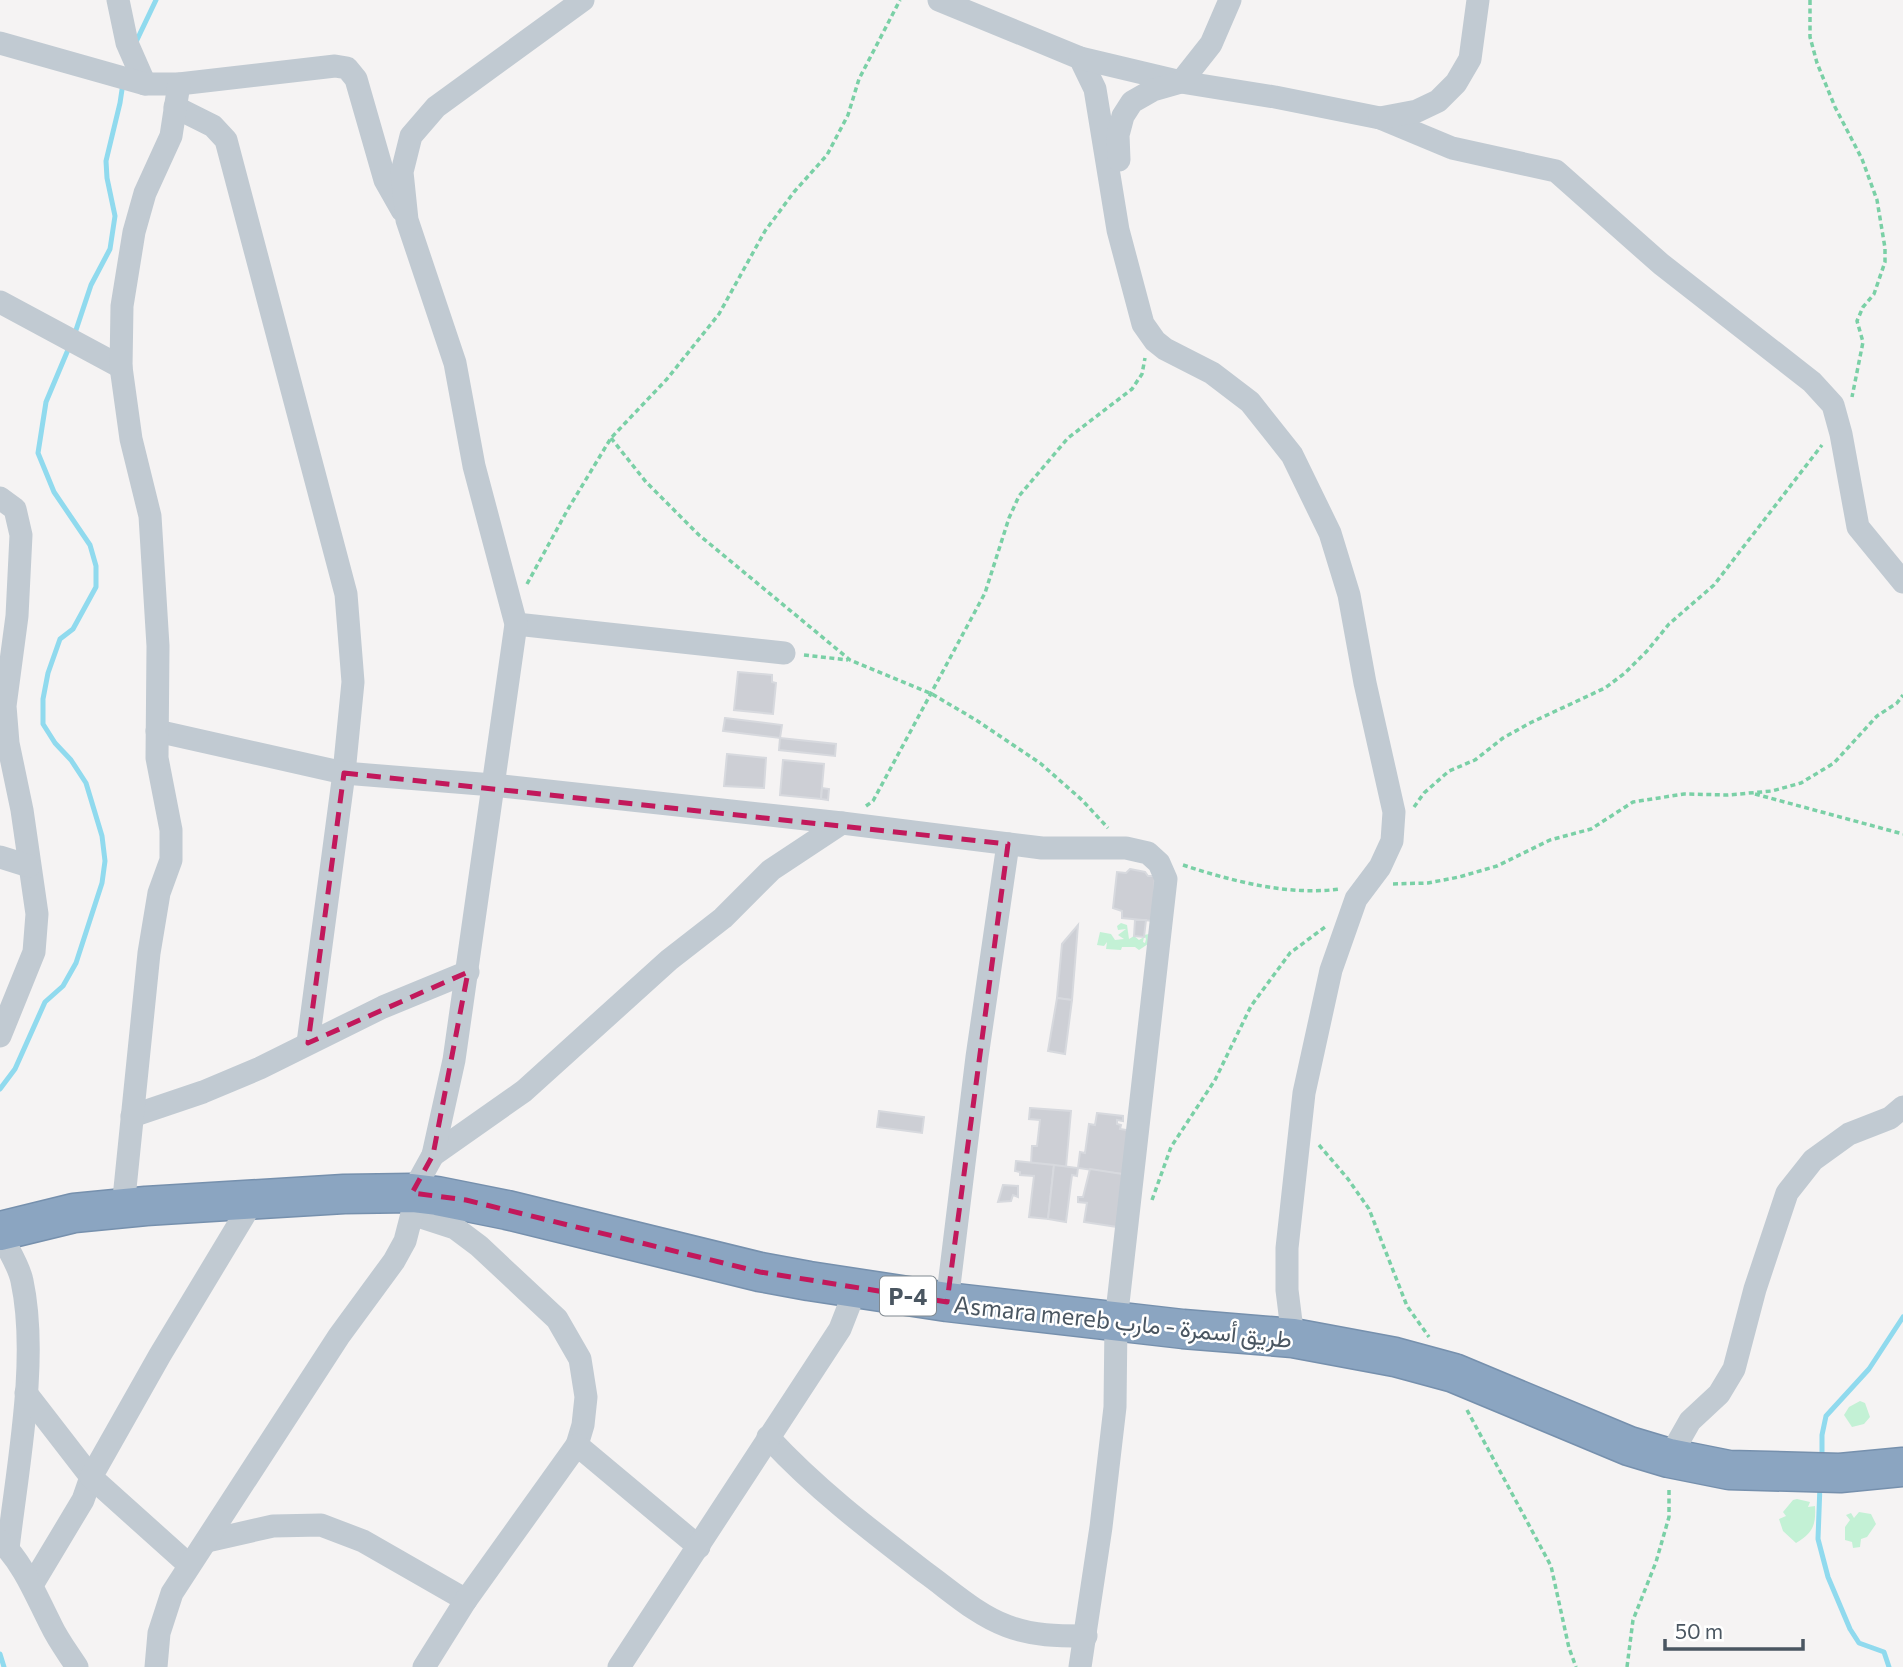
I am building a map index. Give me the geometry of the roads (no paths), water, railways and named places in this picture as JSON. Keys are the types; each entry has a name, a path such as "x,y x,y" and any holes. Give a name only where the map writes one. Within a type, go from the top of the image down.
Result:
{"highway":[{"name":"Asmara mereb طريق أسمرة - مارب","path":"0,1232 74,1213 254,1199 412,1203 466,1200 760,1272 947,1302 1293,1338 1395,1357 1459,1389 1669,1458 1729,1470 1822,1473 1903,1467"}],"street":[{"path":"118,0 127,43 145,84"},
{"path":"407,220 402,172 411,136 436,107 583,0"},
{"path":"939,0 1080,58 1181,82 1380,118 1452,148 1556,171 1661,264 1812,382 1833,405 1858,527 1903,582"},
{"path":"1143,324 1134,232 1119,160 1118,135 1123,116 1132,102 1153,90 1181,82 1211,44 1230,0"},
{"path":"1380,118 1417,111 1428,106 1438,101 1456,83 1470,59 1478,0"},
{"path":"0,43 145,84 179,84 335,66 347,68 356,79 385,180 407,220 454,363 474,466 514,617 454,1060 432,1155 412,1203 405,1241 394,1261 339,1336 172,1592 159,1633 156,1667"},
{"path":"1080,58 1095,89 1118,230 1128,276 1143,324 1154,341 1212,373 1250,402 1292,455 1330,533 1349,595 1365,683 1394,811 1392,841 1380,867 1361,892 1331,970 1304,1093 1287,1248 1287,1290 1293,1338"},
{"path":"123,1208 149,953 159,893 171,860 171,830 157,758 158,646 150,516 131,439 121,367 122,306 134,232 145,193 171,136 179,84"},
{"path":"175,107 213,126 226,140 346,594 353,682 344,774 308,1043"},
{"path":"0,302 121,367"},
{"path":"0,498 15,509 22,535 17,616 5,706 8,743 23,810 37,914 34,953 0,1036"},
{"path":"514,617 784,653"},
{"path":"156,731 344,774 493,785 1042,848 1137,850 1159,863 1166,879 1116,1321 1115,1407 1080,1667"},
{"path":"432,1155 524,1091 669,960 723,918 771,870 842,823"},
{"path":"947,1302 977,1057 1008,844"},
{"path":"0,857 29,866"},
{"path":"132,1116 203,1092 260,1068 383,1007 467,972"},
{"path":"1669,1458 1690,1421 1720,1394 1734,1369 1755,1289 1787,1193 1813,1160 1849,1134 1890,1118 1903,1107"},
{"path":"32,1585 83,1500 90,1477 160,1355 254,1199"},
{"path":"412,1203 455,1228 479,1246 557,1319 580,1359 586,1397 583,1425 577,1445 466,1600 424,1667"},
{"path":"0,1232 22,1280 28,1335 26,1393 4,1545 32,1585 52,1628 77,1667"},
{"path":"620,1667 768,1437 806,1384 840,1329 856,1288"},
{"path":"26,1393 90,1477 189,1565"},
{"path":"768,1437 799,1470 851,1516 964,1601 1004,1625 1039,1636 1086,1636"},
{"path":"577,1445 699,1547"},
{"path":"207,1541 273,1526 321,1525 363,1541 466,1600"}],"waterway":[{"path":"135,44 156,0"},
{"path":"74,336 91,285 110,249 115,216 106,161 123,83"},
{"path":"0,1089 15,1069 45,1002 63,986 76,963 102,883 105,861 102,836 86,783 43,724 43,699 48,673 60,639 73,629 96,587 96,566 90,545 54,492 38,453 46,402 70,345"},
{"path":"1822,1458 1822,1435 1826,1416 1869,1369 1903,1317"},
{"path":"1820,1485 1818,1539 1828,1577 1850,1629 1859,1643 1884,1652 1889,1667"},
{"path":"0,1654 4,1667"}]}
